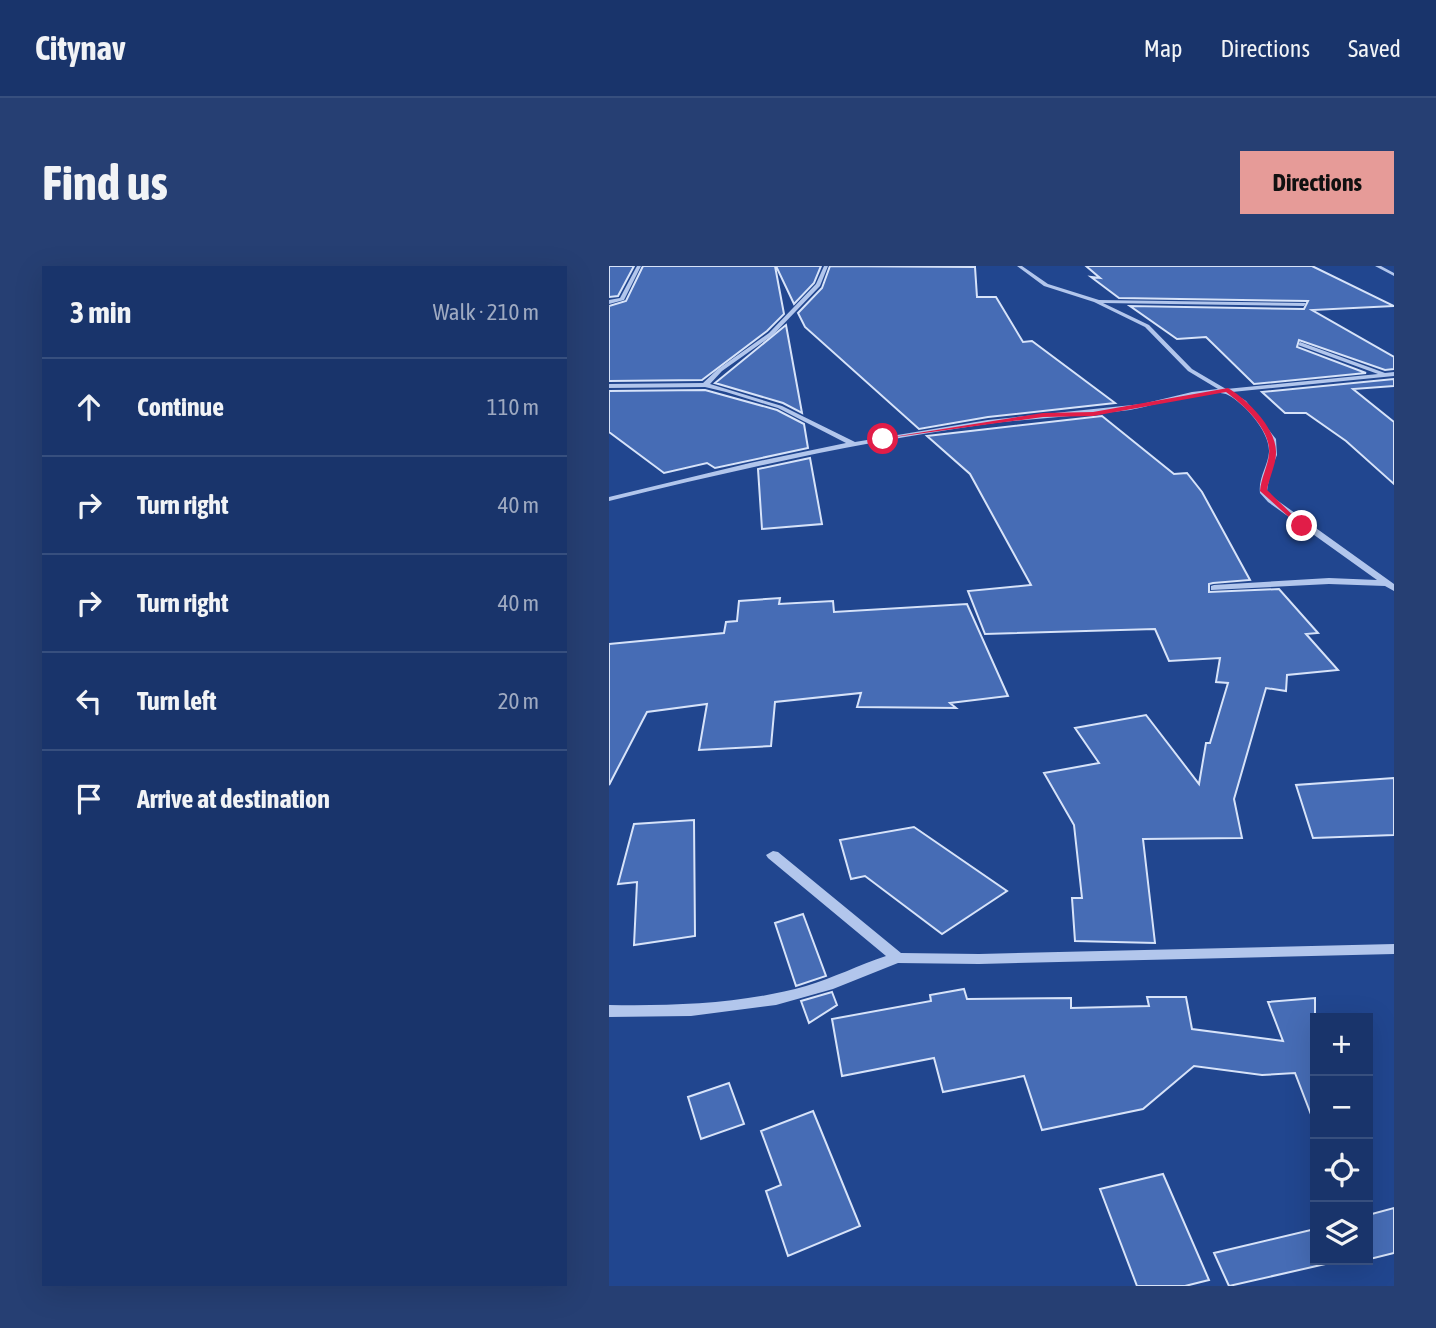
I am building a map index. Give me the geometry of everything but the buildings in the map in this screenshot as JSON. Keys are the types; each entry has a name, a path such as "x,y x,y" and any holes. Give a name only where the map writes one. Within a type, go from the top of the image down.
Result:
{"street":[{"path":"609,302 622,299 639,266"},
{"path":"705,385 720,370 771,334 818,285 826,266"},
{"path":"1019,266 1046,285 1096,301 1147,326 1190,370 1228,390 1244,402 1272,439 1273,456 1266,472 1263,491 1271,500 1394,588"},
{"path":"1377,266 1394,275"},
{"path":"1096,301 1304,304"},
{"path":"1300,344 1390,374"},
{"path":"609,499 703,475 853,444 1020,418 1093,414 1228,390 1390,374"},
{"path":"609,386 705,385 747,394 780,407 853,444"},
{"path":"1214,588 1329,581 1384,583"},
{"path":"773,855 898,958"},
{"path":"609,1011 651,1012 769,1000 827,985 898,958 979,960 1394,949"}],"route":[{"path":"883,439 1043,415 1093,414 1167,402 1192,394 1228,390 1244,402 1272,439 1273,456 1266,472 1263,491 1302,526"}]}
